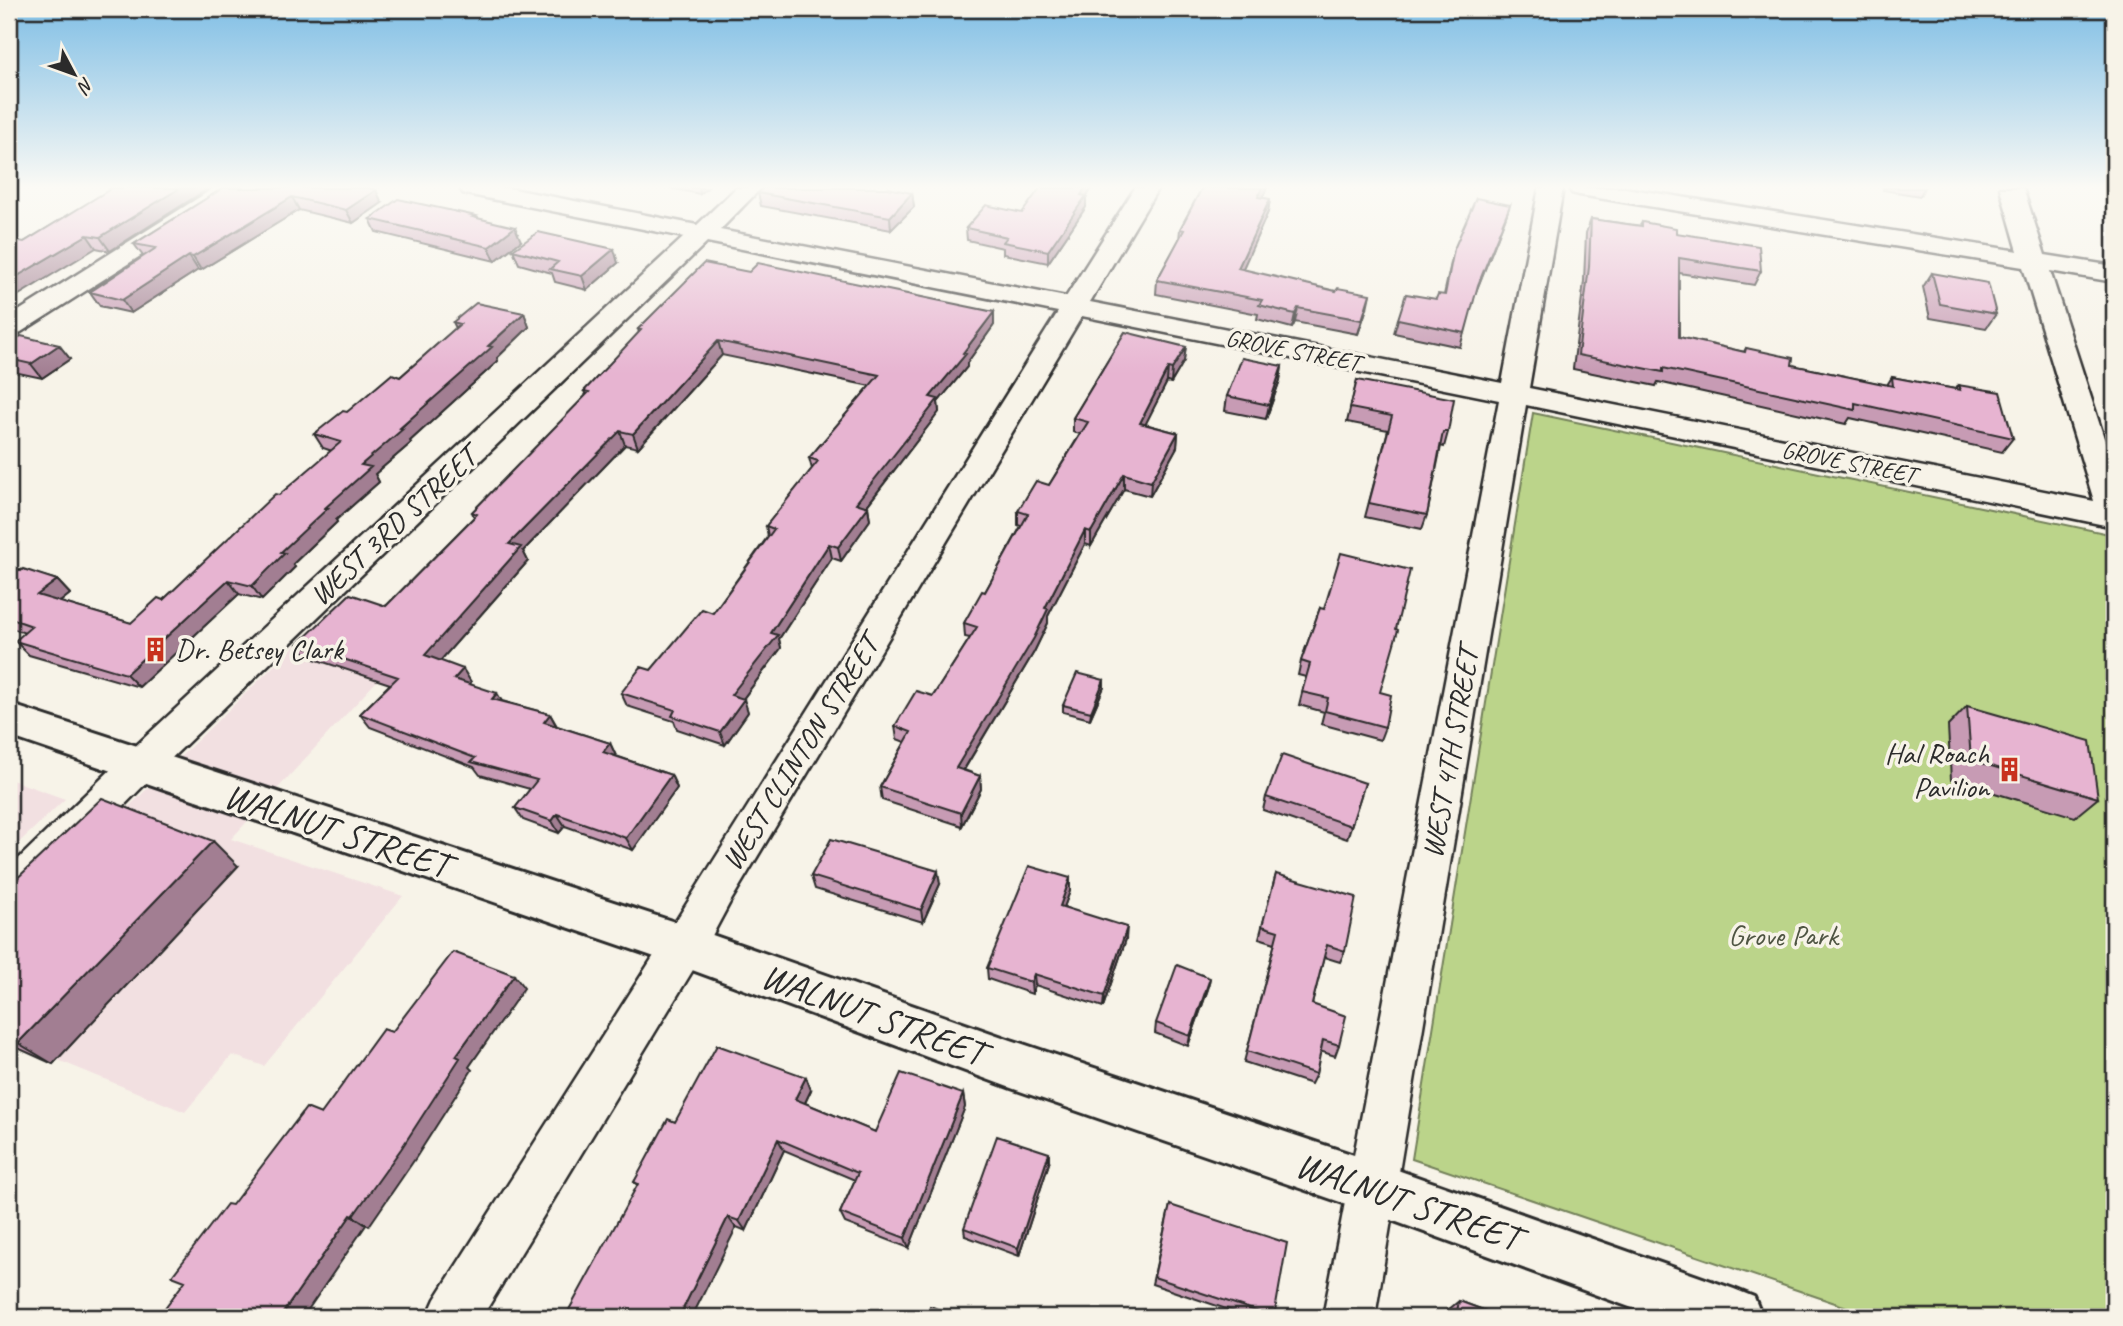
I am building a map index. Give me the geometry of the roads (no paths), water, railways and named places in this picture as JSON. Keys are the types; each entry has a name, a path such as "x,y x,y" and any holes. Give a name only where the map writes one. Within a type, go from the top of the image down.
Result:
{"street":[{"path":"9,328 133,250"},
{"name":"WEST 3RD STREET","path":"9,895 140,765 685,250"},
{"name":"GROVE STREET","path":"778,250 1514,394 2114,516"},
{"name":"WEST CLINTON STREET","path":"453,1317 634,1022 684,946 715,891 1109,250"},
{"name":"WEST 4TH STREET","path":"1349,1317 1540,250"},
{"path":"1965,250 2114,274"},
{"path":"2030,250 2114,516"},
{"name":"WALNUT STREET","path":"9,720 684,946 1010,1064 1372,1187 1734,1317"}],"place":[{"name":"Dr. Betsey Clark","path":"155,649"},
{"name":"Hal Roach Pavilion","path":"2009,770"}],"park label":[{"name":"Grove Park","path":"1783,935"}]}
